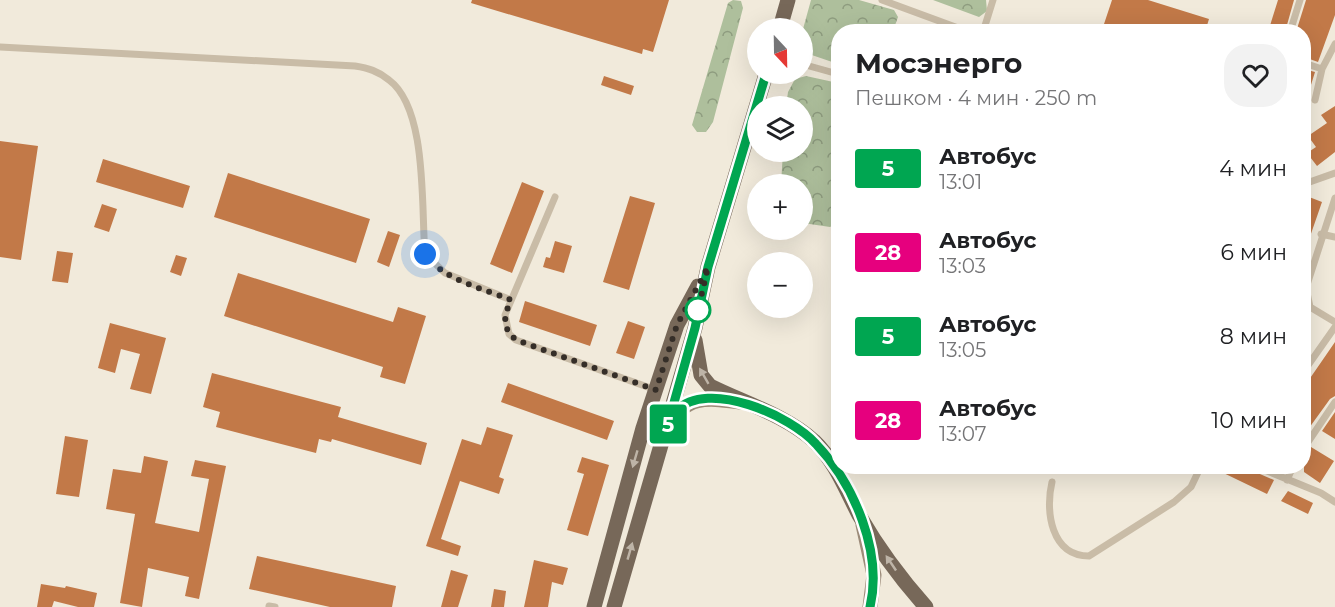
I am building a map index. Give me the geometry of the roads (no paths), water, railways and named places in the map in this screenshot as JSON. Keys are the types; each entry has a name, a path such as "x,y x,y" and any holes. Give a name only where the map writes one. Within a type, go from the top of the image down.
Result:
{"main road":[{"path":"782,18 787,0"},
{"path":"614,607 695,328 708,267 763,84"},
{"path":"594,607 677,325 708,267"},
{"path":"695,328 696,358 701,375 710,386 799,429 816,443 831,463"},
{"path":"666,431 676,411 691,403 707,398 745,403"},
{"path":"837,474 860,516 904,583 926,607"},
{"path":"860,516 874,575 870,607"}],"lane":[{"path":"882,0 947,24"},
{"path":"986,24 993,0"},
{"path":"1292,24 1300,0"},
{"path":"0,46 355,66 373,70 391,81 408,106 423,172 425,254 431,263 445,273 511,300"},
{"path":"1315,100 1322,69 1335,46"},
{"path":"1311,65 1322,69"},
{"path":"813,67 831,72"},
{"path":"1311,181 1335,172"},
{"path":"555,197 511,300 504,323 508,334 516,340 656,390"},
{"path":"1311,270 1321,234 1335,198"},
{"path":"1321,234 1335,237"},
{"path":"1311,308 1335,322"},
{"path":"1311,361 1335,327"},
{"path":"1311,438 1335,402"},
{"path":"1052,482 1048,513 1059,542 1077,556 1089,556 1174,502 1191,487 1197,474"},
{"path":"1273,474 1334,500"},
{"path":"1287,480 1290,474"}]}
